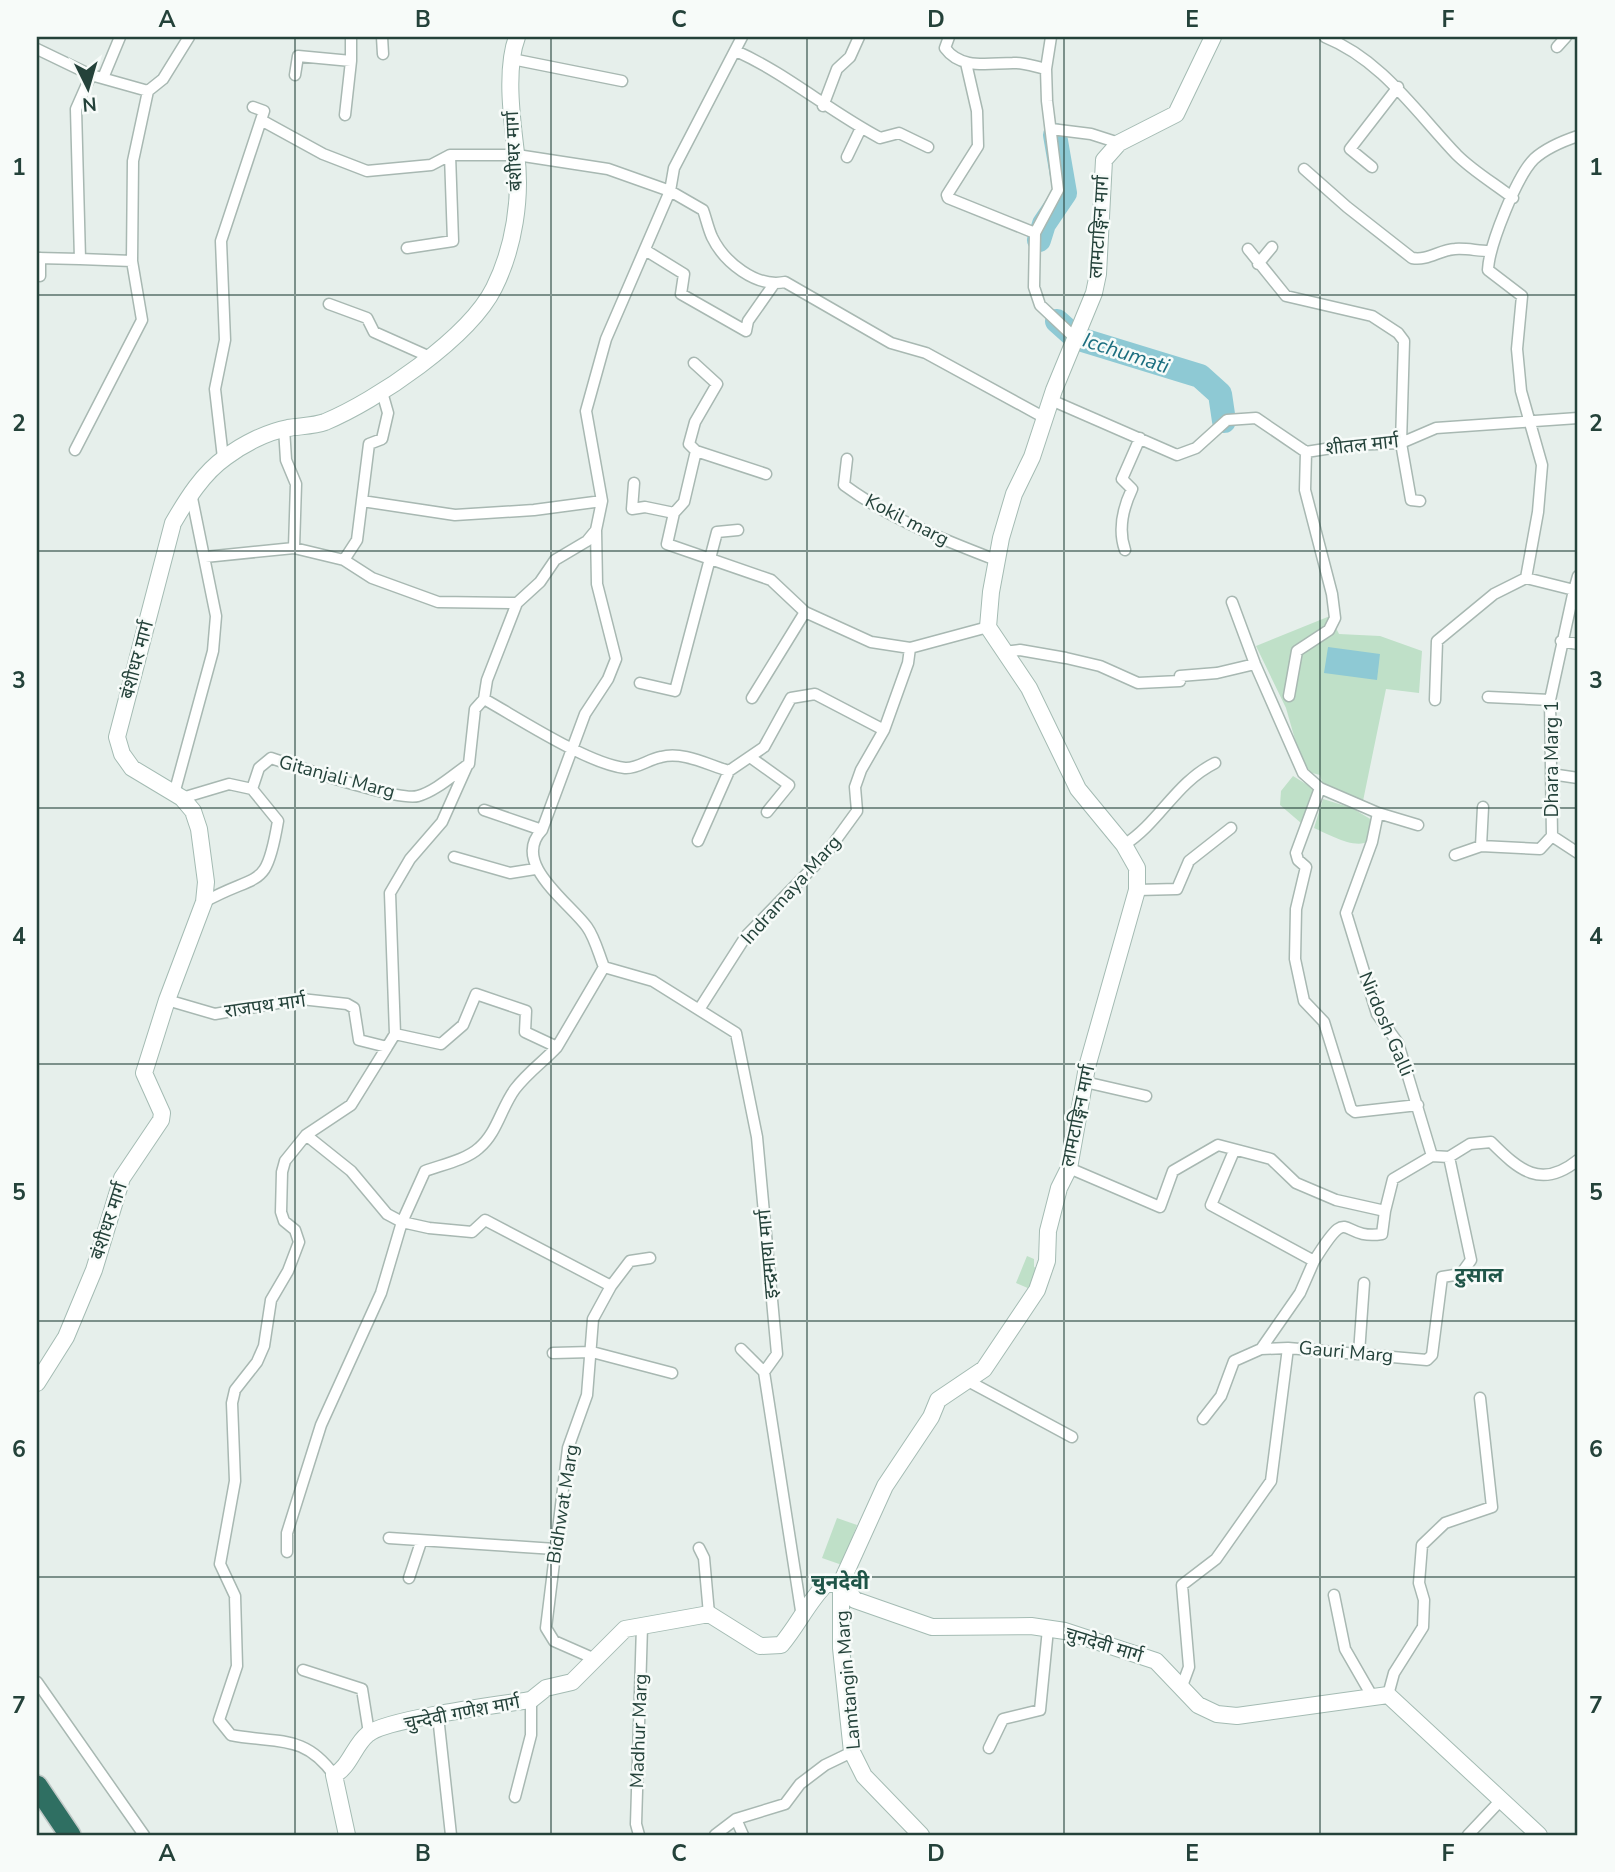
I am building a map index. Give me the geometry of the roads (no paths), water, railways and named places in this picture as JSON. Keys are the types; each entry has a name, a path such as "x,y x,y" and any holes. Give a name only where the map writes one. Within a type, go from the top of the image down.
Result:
{"highway":[{"path":"37,1786 70,1835"}],"street":[{"path":"103,78 120,37"},
{"path":"75,450 142,320 132,261 133,162 148,91 163,79 189,37"},
{"path":"345,115 351,37"},
{"path":"382,37 383,54"},
{"name":"बंशीधर मार्ग","path":"37,1383 66,1337 94,1270 122,1178 161,1120 162,1113 144,1073 167,1000 204,902 206,882 199,829 193,811 178,796 151,783 132,768 122,754 117,737 173,523 191,493 223,458 284,428 323,423 382,392 430,357 482,308 495,287 514,231 517,155 510,121 512,59 517,37"},
{"path":"287,1552 287,1533 321,1425 382,1293 402,1222 425,1171 478,1150 493,1132 499,1113 514,1090 532,1068 557,1047 604,967 589,929 535,869 535,837 542,830 585,714 608,679 617,659 597,584 596,530 602,501 587,426 588,397 606,339 670,191 674,168 742,37"},
{"path":"823,106 837,69 850,57 859,37"},
{"path":"949,37 945,48 952,58 966,63 1014,62 1046,69"},
{"path":"1051,37 1046,69 1058,190 1035,233 1034,287 1040,305 1074,337"},
{"path":"1051,129 1091,134 1119,143 1176,114 1213,37"},
{"path":"1325,37 1342,43 1398,87 1459,156 1513,198"},
{"path":"1557,47 1566,37"},
{"path":"37,49 91,75 148,91"},
{"path":"736,51 767,65 823,106 880,138 899,133 928,147"},
{"path":"295,75 298,55 351,61"},
{"path":"512,59 622,82"},
{"path":"966,63 976,111 978,146 947,195 948,198 1035,233"},
{"path":"80,259 76,109 91,75"},
{"path":"1372,167 1350,149 1398,87"},
{"path":"223,458 215,389 225,340 221,241 264,111 253,107"},
{"path":"261,120 323,154 367,171 430,165 450,155 517,155 608,169 670,191 702,210 712,238 748,276 774,284 785,282 891,342 926,353 1045,418"},
{"path":"846,157 862,128"},
{"path":"1526,579 1538,512 1542,466 1521,391 1517,349 1522,296 1488,270 1489,251 1522,173 1535,158 1557,144 1578,136"},
{"name":"लामटाङ्गिन मार्ग","path":"996,560 1014,494 1032,457 1074,337 1094,293 1098,274 1104,160 1119,143"},
{"path":"407,248 453,241 450,155"},
{"path":"1304,169 1347,208 1412,258 1423,260 1439,251 1458,248 1489,251"},
{"path":"1258,264 1272,247"},
{"path":"1248,249 1286,296 1373,316 1398,333 1404,341 1401,443 1411,500 1420,501"},
{"path":"645,250 684,274 681,294 746,331 748,321 774,284"},
{"path":"40,276 38,258 132,261"},
{"path":"329,304 367,318 374,332 430,357"},
{"path":"694,363 717,384 695,422 689,444 696,451 766,474"},
{"path":"344,560 357,540 369,444 382,439 388,413 382,392"},
{"name":"शीतल मार्ग","path":"1051,400 1177,455 1196,448 1227,420 1256,418 1306,452 1351,444 1401,443 1436,428 1578,418"},
{"path":"284,428 286,460 296,484 294,548"},
{"path":"1125,550 1122,541 1124,506 1132,489 1122,479 1140,438"},
{"path":"696,451 684,502 674,513 667,544 771,580 805,612 871,642 910,648 988,627 996,560"},
{"path":"1289,696 1297,651 1329,630 1335,618 1332,594 1305,490 1306,452"},
{"name":"Kokil marg","path":"847,459 844,485 864,499 939,538 996,560"},
{"path":"634,483 632,509 645,507 674,513"},
{"path":"191,493 216,616 213,651 178,796 229,784 252,789 278,821 272,856 265,872 256,881 236,884 204,902"},
{"path":"362,501 455,515 534,510 602,501"},
{"path":"342,1834 334,1775 321,1757 297,1743 231,1735 219,1720 237,1666 235,1595 220,1564 235,1481 232,1403 235,1390 257,1362 264,1346 271,1300 288,1271 299,1242 295,1230 284,1221 281,1212 282,1172 285,1161 306,1135 351,1105 395,1034 390,893 410,859 442,822 468,764 475,709 484,699 487,680 517,603 540,582 555,560 587,541 596,530"},
{"path":"640,683 675,691 717,532 738,530"},
{"path":"205,556 294,548 344,560 372,578 438,602 517,603"},
{"name":"Dhara Marg 1","path":"1578,576 1561,641 1550,700 1552,836 1578,853"},
{"path":"1435,700 1437,641 1494,594 1526,579 1574,590"},
{"path":"1232,602 1255,664 1303,773 1320,788 1378,813 1418,825"},
{"path":"752,698 805,612"},
{"name":"लामटाङ्गिन मार्ग","path":"841,1583 885,1486 914,1438 931,1417 938,1400 952,1388 968,1381 984,1369 1037,1290 1046,1261 1048,1231 1059,1188 1069,1168 1085,1082 1137,890 1137,868 1124,845 1078,789 1029,688 988,627"},
{"path":"1561,641 1578,645"},
{"path":"698,841 729,771 764,747 791,698 816,694 884,730 910,648"},
{"path":"1004,652 1020,650 1066,658 1100,666 1138,683 1180,681 1180,676 1217,673 1255,664"},
{"path":"1488,697 1550,700"},
{"path":"484,699 572,748 621,768 632,769 662,756 679,755 729,771"},
{"name":"Indramaya Marg","path":"700,1008 746,936 825,855 857,811 855,787 861,770 884,730"},
{"path":"750,757 789,785 767,812"},
{"name":"Gitanjali Marg","path":"252,789 259,768 271,758 351,783 412,798 422,796 468,764"},
{"path":"1124,845 1144,830 1194,774 1216,763"},
{"path":"1551,774 1578,778"},
{"path":"1320,788 1296,853 1298,860 1306,867 1295,922 1295,959 1304,1001 1324,1022 1351,1109 1355,1112 1418,1105"},
{"path":"1481,846 1483,807"},
{"path":"484,810 542,830"},
{"name":"Nirdosh Galli","path":"1378,813 1372,842 1346,913 1377,1014 1398,1044 1432,1156"},
{"path":"1137,890 1177,889 1189,861 1231,828"},
{"path":"1455,855 1481,846 1540,849 1552,836"},
{"path":"454,857 510,873 535,869"},
{"name":"इन्द्रमाया मार्ग","path":"604,967 653,981 736,1033 758,1150 777,1354 764,1372 802,1620"},
{"path":"395,1034 441,1044 463,1025 476,994 526,1012 524,1032 557,1047"},
{"name":"राजपथ मार्ग","path":"167,1000 215,1014 300,999 347,1004 354,1007 359,1040 387,1047"},
{"path":"1085,1082 1146,1096"},
{"path":"306,1135 351,1171 387,1214 402,1222 442,1231 472,1232 485,1220 611,1286"},
{"path":"1261,1349 1300,1293 1314,1261 1333,1230 1348,1226 1371,1236 1382,1234 1393,1179 1432,1156 1448,1157 1480,1141 1491,1142 1525,1172 1542,1175 1557,1173 1578,1160"},
{"path":"1069,1168 1160,1207 1173,1171 1218,1145 1271,1159 1296,1183 1336,1200 1385,1211"},
{"path":"1234,1151 1211,1205 1314,1261"},
{"name":"Gauri Marg","path":"1182,1686 1189,1667 1182,1586 1216,1559 1271,1481 1288,1348 1427,1360 1432,1355 1442,1277 1461,1273 1471,1260 1448,1157"},
{"name":"Bidhwat Marg","path":"594,1659 554,1641 546,1628 568,1448 587,1395 593,1319 611,1286 630,1261 650,1258"},
{"path":"1359,1353 1364,1283"},
{"path":"1203,1419 1221,1396 1234,1362 1261,1349 1288,1348"},
{"path":"741,1349 764,1372"},
{"path":"553,1353 592,1352 672,1373"},
{"path":"968,1381 1072,1437"},
{"path":"1385,1698 1394,1673 1423,1627 1424,1600 1419,1583 1422,1545 1444,1523 1492,1507 1480,1398"},
{"path":"389,1538 555,1549"},
{"path":"409,1577 421,1542"},
{"path":"699,1548 704,1558 709,1614 760,1646 781,1644 802,1620 815,1595 826,1584 841,1583"},
{"name":"चुनदेवी मार्ग","path":"841,1583 855,1600 932,1627 1031,1626 1156,1661 1206,1710 1237,1716 1385,1698"},
{"name":"Lamtangin Marg","path":"841,1583 841,1648 852,1752 864,1776 921,1835"},
{"path":"1334,1595 1346,1649 1385,1698 1539,1835"},
{"name":"चुन्देवी गणेश मार्ग","path":"369,1733 438,1716 531,1700 546,1688 572,1682 618,1632 709,1614"},
{"name":"Madhur Marg","path":"639,1835 636,1824 642,1626"},
{"path":"989,1748 1003,1719 1040,1710 1048,1629"},
{"path":"303,1670 362,1689 369,1733 342,1769 334,1775"},
{"path":"37,1682 144,1835"},
{"path":"515,1797 526,1762 531,1700"},
{"path":"438,1716 452,1835"},
{"path":"715,1835 736,1819 785,1804 800,1784 825,1765 852,1752"},
{"path":"1468,1835 1501,1800"},
{"path":"736,1819 743,1835"}],"water":[{"path":"1328,647 1380,654 1377,680 1324,673"}],"waterway":[{"name":"Icchumati","path":"1039,240 1044,224 1065,193 1055,135"},
{"name":"Icchumati","path":"1057,321 1076,338 1200,376 1220,394 1224,421"}],"district":[{"name":"टुसाल","path":"1479,1275"},
{"name":"चुनदेवी","path":"840,1582"}]}
